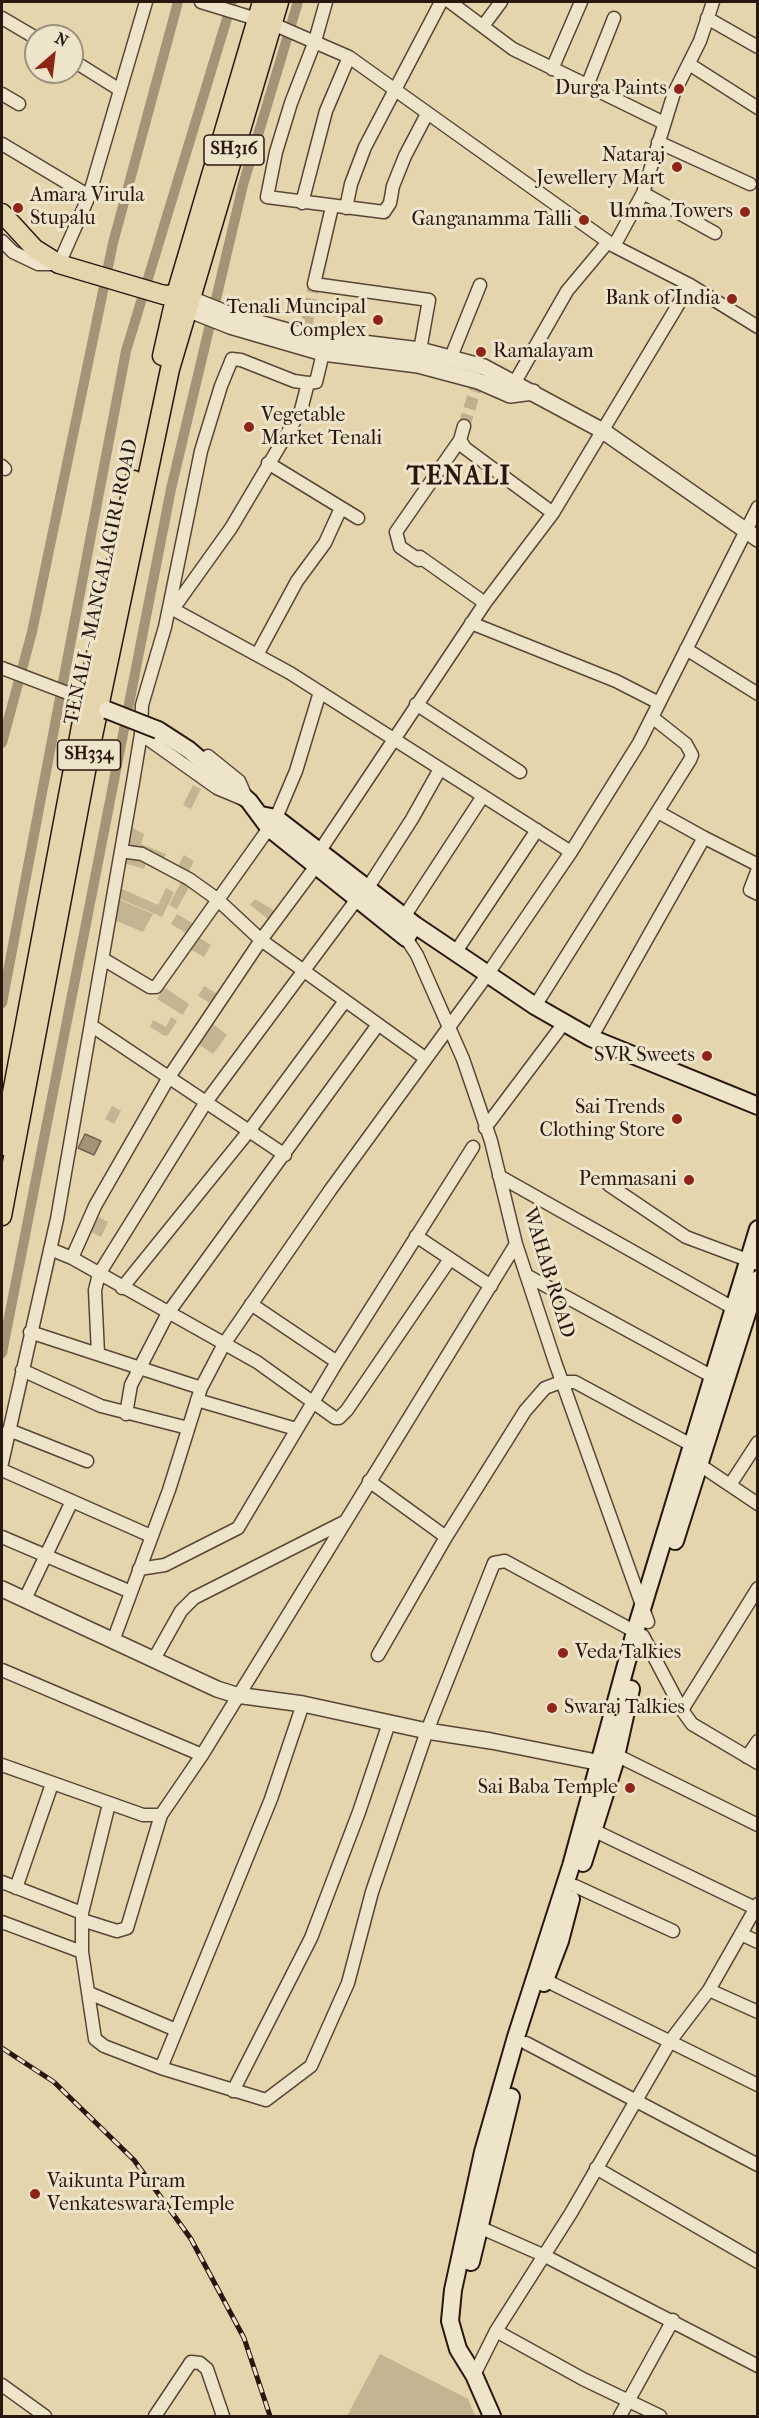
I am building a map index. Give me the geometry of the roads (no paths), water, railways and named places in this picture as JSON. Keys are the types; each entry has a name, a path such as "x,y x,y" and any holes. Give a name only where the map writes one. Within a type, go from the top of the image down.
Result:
{"main road":[{"name":"SH316","path":"184,303 264,17 279,2"},
{"path":"2,213 35,249 66,266 184,303"},
{"name":"SH334","path":"2,1146 92,703 158,397 184,303"},
{"path":"92,703 158,730 189,750 269,820 362,894 408,927 455,953 535,1006 591,1038 758,1106"},
{"name":"TENALI - MANGALAGIRI ROAD","path":"2,1216 92,703"},
{"path":"456,2336 479,2227 526,2043 545,1980 560,1941 593,1830 642,1624 752,1290 758,1229"},
{"path":"696,1455 713,1377 735,1309 752,1290"},
{"path":"492,2416 474,2374 458,2349 450,2321 453,2290 483,2152 610,1761"}],"street":[{"path":"2,241 13,252 38,264 66,266 146,2"},
{"path":"201,2 264,17 349,57 611,244 690,285 758,327"},
{"path":"326,2 311,39 276,152 267,197 332,207 363,207 384,212 390,203 393,186 405,156 427,114"},
{"path":"346,208 358,163 394,89 441,2"},
{"path":"450,2 513,49 664,123"},
{"path":"483,26 501,2"},
{"path":"552,69 581,2"},
{"path":"515,382 567,291 611,244 643,193 674,93 689,64 713,2"},
{"path":"2,18 24,31"},
{"path":"587,86 614,18"},
{"path":"707,18 758,47"},
{"path":"302,203 326,111 349,57"},
{"path":"689,64 758,108"},
{"path":"84,68 120,90"},
{"path":"2,94 19,104"},
{"path":"658,142 750,184"},
{"path":"2,144 89,196"},
{"path":"643,193 715,233"},
{"path":"332,207 314,284 429,300 420,350"},
{"path":"451,357 480,285"},
{"path":"72,1258 91,1214 169,1077 318,859 416,704 471,623 554,513 690,285"},
{"path":"184,303 230,320 305,337 420,350 451,357 481,374 510,395 533,392"},
{"path":"305,337 323,354 481,374 515,382 603,430 751,534"},
{"path":"2,1463 21,1370 57,1219 92,1026 141,734 142,714 171,608 201,452 221,386 232,359 241,360 294,381 308,383 316,382 323,354"},
{"path":"171,608 231,528 301,410 308,383"},
{"path":"464,426 460,440 396,532 400,547 485,603"},
{"path":"460,440 465,448 554,513"},
{"path":"268,463 358,518"},
{"path":"113,1641 170,1490 199,1394 224,1344 425,1058 487,975 571,852 652,717 686,649 751,534 758,507"},
{"path":"257,655 297,581 326,543 341,508"},
{"path":"171,608 320,692 571,852"},
{"path":"471,623 616,681 659,703"},
{"path":"686,649 758,694"},
{"path":"2,668 92,703"},
{"path":"102,959 144,984 156,987 269,820 296,771 320,692"},
{"path":"416,704 520,772"},
{"path":"142,714 189,741 239,781 249,801"},
{"path":"535,1006 692,755 686,744 652,717"},
{"path":"141,734 227,794 249,801"},
{"path":"98,1354 95,1290 99,1274 206,1102 362,894 408,826 440,769"},
{"path":"408,927 483,796"},
{"path":"658,812 758,867 750,890 758,894"},
{"path":"455,953 537,830"},
{"path":"591,1038 699,849 703,837"},
{"path":"121,851 149,858 182,875 217,899 261,940 306,970 377,1026 425,1058"},
{"name":"WAHAB ROAD","path":"408,927 417,955 463,1059 491,1141 516,1244 642,1624 682,1710 700,1730 752,1760"},
{"path":"122,1288 249,1131 345,1001"},
{"path":"485,1128 564,1023"},
{"path":"92,1026 285,1155"},
{"path":"126,1414 131,1385 168,1313 228,1227 285,1155 377,1026"},
{"path":"139,1569 165,1565 238,1528 337,1362 473,1147"},
{"path":"499,1176 735,1309"},
{"path":"609,1185 686,1237 753,1263"},
{"path":"416,1236 491,1286"},
{"path":"2,1882 117,1931 127,1928 161,1815 202,1755 236,1695 516,1244"},
{"path":"50,1249 72,1258 266,1368 330,1416 339,1418 450,1259"},
{"path":"526,1275 713,1377"},
{"path":"251,1304 337,1362"},
{"path":"30,1332 140,1367 199,1394 296,1430"},
{"path":"21,1370 101,1406 188,1428"},
{"path":"378,1655 446,1537 525,1411 542,1391 561,1382 581,1385 696,1455 730,1485 758,1504"},
{"path":"9,1430 87,1461"},
{"path":"730,1485 758,1442"},
{"path":"2,1470 151,1536"},
{"path":"369,1481 446,1537"},
{"path":"26,1599 72,1501"},
{"path":"154,1659 181,1611 194,1598 345,1521"},
{"path":"2,1537 131,1592"},
{"path":"109,1804 82,1917 82,1952 94,2035 99,2044 161,2068 266,2100 311,2066 350,1978 372,1892 427,1731 490,1567 498,1560 505,1561 642,1624"},
{"path":"682,1710 758,1588"},
{"path":"2,1589 217,1689 236,1695 303,1704 427,1731 610,1761 758,1825"},
{"path":"2,1670 202,1755"},
{"path":"161,2068 271,1798 303,1704"},
{"path":"233,2091 311,1938 359,1812 389,1723"},
{"path":"752,1760 758,1741"},
{"path":"2,1765 52,1785 143,1815 161,1815"},
{"path":"16,1888 52,1785"},
{"path":"474,2374 496,2331 544,2256 671,2040 710,1990 756,1906 593,1830"},
{"path":"575,1886 673,1931"},
{"path":"2,1922 82,1952"},
{"path":"741,1934 758,1942"},
{"path":"545,1980 671,2040 758,2085"},
{"path":"710,1990 758,2012"},
{"path":"89,1993 176,2030"},
{"path":"526,2043 758,2165"},
{"path":"596,2168 758,2262"},
{"path":"479,2227 544,2256 673,2320 758,2366"},
{"path":"620,2416 673,2320"},
{"path":"496,2331 660,2416"},
{"path":"155,2416 191,2362 200,2363 207,2369 223,2416"},
{"path":"2,2385 45,2416"}],"waterway":[{"path":"2,743 32,632 113,243 178,2"},
{"path":"2,1003 126,351 232,2"},
{"path":"2,1353 171,489 243,185 298,2"}],"tunnel":[{"path":"306,328 314,284"},
{"path":"464,426 478,381"}],"railway":[{"path":"2,2048 54,2082 134,2160 191,2239 244,2338 270,2416"}],"place":[{"name":"Durga Paints","path":"679,89"},
{"name":"Nataraj Jewellery Mart","path":"677,167"},
{"name":"Amara Virula Stupalu","path":"18,208"},
{"name":"Umma Towers","path":"745,212"},
{"name":"Ganganamma Talli","path":"584,220"},
{"name":"Bank of India","path":"732,299"},
{"name":"Tenali Muncipal Complex","path":"378,320"},
{"name":"Ramalayam","path":"481,352"},
{"name":"Vegetable Market Tenali","path":"249,427"},
{"name":"SVR Sweets","path":"707,1056"},
{"name":"Sai Trends Clothing Store","path":"677,1119"},
{"name":"Pemmasani","path":"689,1180"},
{"name":"Veda Talkies","path":"563,1653"},
{"name":"Swaraj Talkies","path":"552,1708"},
{"name":"Sai Baba Temple","path":"630,1788"},
{"name":"Vaikunta Puram Venkateswara Temple","path":"35,2194"}],"district":[{"name":"TENALI","path":"459,478"}]}
